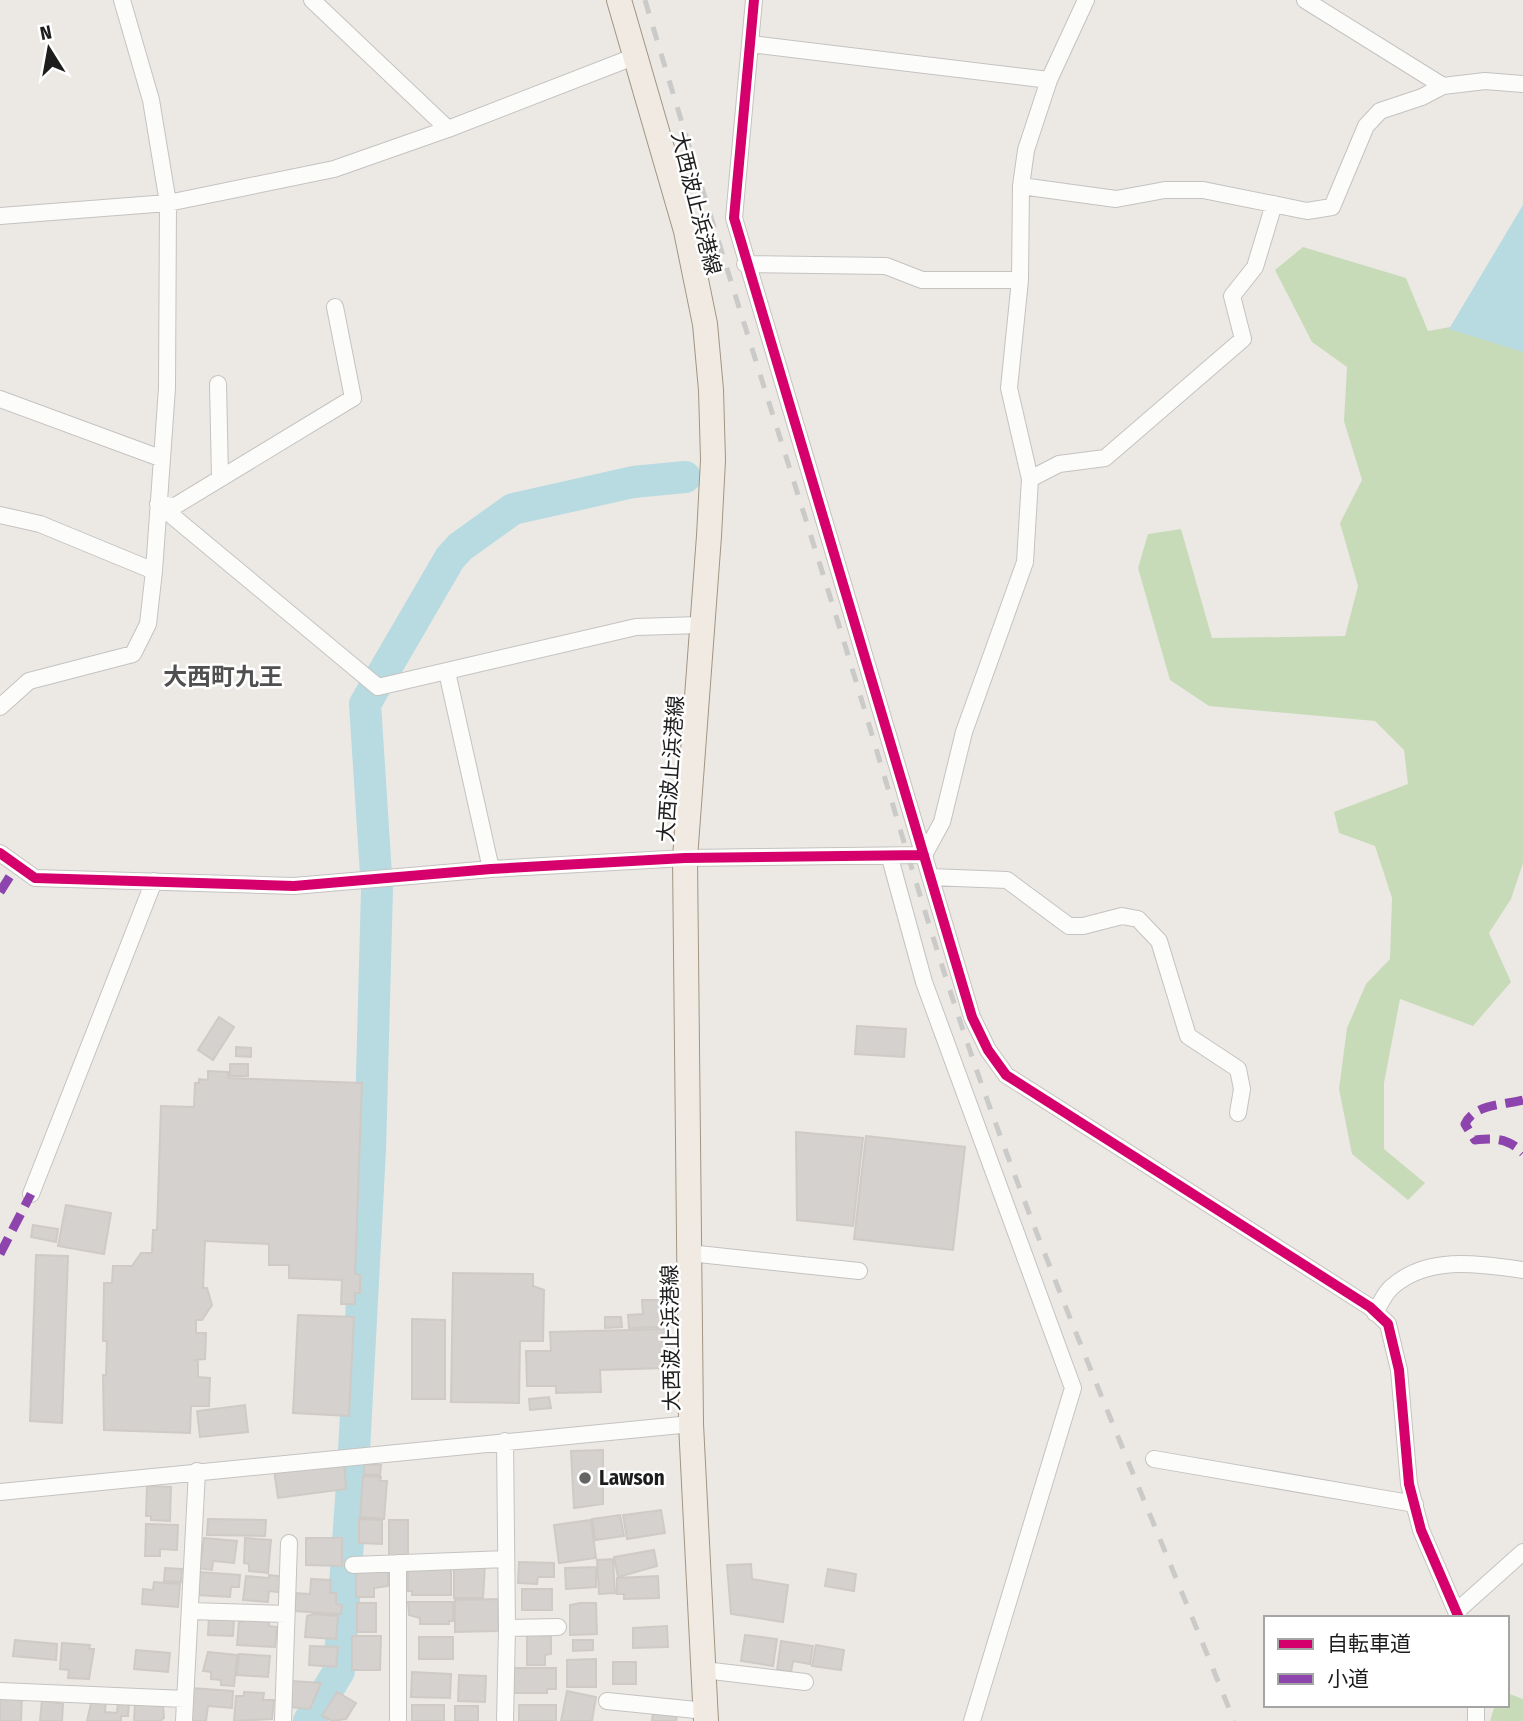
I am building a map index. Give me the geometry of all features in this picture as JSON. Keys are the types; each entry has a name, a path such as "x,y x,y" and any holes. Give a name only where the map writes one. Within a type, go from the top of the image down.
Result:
{"main road":[{"name":"大西波止浜港線","path":"619,0 686,231 705,324 713,460 685,858 691,1424 706,1716"}],"street":[{"path":"0,707 29,681 133,654 148,624 167,388 168,203 151,100 122,0"},
{"path":"312,0 448,129"},
{"path":"754,0 734,218 745,264 972,1017 988,1050 1006,1075 1375,1312 1388,1324 1399,1370 1409,1484 1421,1530 1458,1615 1523,1552"},
{"path":"924,855 942,822 964,732 1025,562 1030,479 1009,388 1020,280 1021,186 1026,150 1049,80 1086,0"},
{"path":"1305,0 1443,86"},
{"path":"751,44 1049,80"},
{"path":"0,216 168,203 334,169 448,129 636,55"},
{"path":"1021,186 1116,199 1166,190 1203,190 1307,211 1332,206 1366,126 1380,111 1422,97 1443,86 1485,81 1523,84"},
{"path":"1030,479 1059,464 1105,458 1243,339 1232,296 1255,267 1274,204"},
{"path":"745,264 886,266 922,280 1020,280"},
{"path":"158,504 175,506 353,398 335,307"},
{"path":"218,384 220,478"},
{"path":"0,399 160,458"},
{"path":"158,504 378,687 636,627 700,625"},
{"path":"0,515 40,524 154,571"},
{"path":"447,672 491,869"},
{"path":"0,853 35,878 294,886 491,869 685,858 890,858 924,855"},
{"path":"890,858 923,982 1073,1388 972,1721"},
{"path":"930,877 1007,880 1069,926 1083,926 1122,916 1138,919 1159,941 1188,1036 1238,1069 1242,1089 1238,1113"},
{"path":"31,1194 154,881"},
{"path":"689,1253 859,1271"},
{"path":"1375,1312 1391,1287 1416,1270 1456,1263 1523,1269"},
{"path":"0,1493 197,1471 691,1424"},
{"path":"505,1441 505,1721"},
{"path":"1154,1459 1415,1504"},
{"path":"184,1721 197,1471"},
{"path":"282,1721 289,1543"},
{"path":"354,1565 506,1559"},
{"path":"398,1563 398,1721"},
{"path":"190,1611 286,1614"},
{"path":"507,1628 558,1627"},
{"path":"704,1670 805,1682"},
{"path":"0,1691 185,1699"},
{"path":"607,1700 706,1716"}],"green space":[{"path":"1303,247 1406,278 1428,331 1523,314 1523,863 1511,899 1489,933 1511,982 1473,1026 1400,999 1384,1083 1384,1149 1425,1183 1408,1200 1352,1154 1339,1089 1347,1028 1366,984 1390,959 1392,898 1375,846 1339,833 1334,812 1408,784 1404,750 1375,721 1209,706 1170,680 1138,568 1148,534 1181,529 1212,638 1345,636 1358,586 1340,523 1362,480 1344,421 1347,367 1312,342 1275,270"},
{"path":"1509,1694 1523,1699 1523,1721 1490,1721 1494,1707 1509,1707"}],"water":[{"path":"1523,205 1523,352 1449,329"}],"building":[{"path":"219,1017 234,1027 213,1060 198,1050"},
{"path":"857,1026 906,1029 904,1057 855,1054"},
{"path":"236,1047 251,1048 251,1057 236,1056"},
{"path":"230,1064 248,1064 248,1076 230,1076"},
{"path":"208,1071 228,1072 228,1078 362,1083 355,1274 360,1275 360,1293 355,1293 355,1304 341,1304 342,1280 289,1278 289,1265 269,1265 269,1244 205,1241 203,1288 207,1288 212,1305 202,1320 196,1320 196,1333 206,1333 205,1359 194,1360 198,1360 198,1377 210,1378 209,1406 191,1406 190,1433 104,1430 103,1375 106,1375 107,1341 103,1341 104,1283 112,1283 113,1266 132,1266 141,1253 152,1253 153,1230 157,1230 161,1106 194,1107 195,1083 199,1083 199,1079 208,1080"},
{"path":"796,1132 863,1138 853,1226 797,1220"},
{"path":"866,1136 965,1147 953,1250 854,1239"},
{"path":"66,1205 111,1213 104,1254 58,1246"},
{"path":"33,1225 58,1229 56,1242 31,1237"},
{"path":"36,1255 68,1256 62,1423 30,1421"},
{"path":"453,1273 533,1274 533,1286 544,1290 543,1341 520,1341 519,1403 451,1402"},
{"path":"642,1300 660,1300 662,1327 629,1328 628,1315 643,1314"},
{"path":"298,1315 354,1317 349,1416 293,1413"},
{"path":"605,1317 621,1317 622,1327 605,1328"},
{"path":"412,1319 445,1320 445,1399 412,1399"},
{"path":"668,1329 666,1368 600,1370 601,1392 556,1393 556,1386 527,1386 526,1351 551,1351 550,1332"},
{"path":"549,1397 551,1408 530,1410 529,1399"},
{"path":"245,1405 248,1432 200,1437 197,1411"},
{"path":"603,1450 603,1504 574,1508 571,1451"},
{"path":"344,1461 346,1489 278,1498 274,1470"},
{"path":"364,1464 381,1465 380,1475 364,1474"},
{"path":"363,1476 381,1477 380,1481 387,1481 384,1519 360,1517"},
{"path":"147,1486 171,1487 170,1521 151,1520 151,1516 146,1516"},
{"path":"661,1510 665,1533 627,1539 623,1515"},
{"path":"620,1515 624,1536 595,1540 592,1519"},
{"path":"208,1519 266,1520 265,1536 207,1535"},
{"path":"359,1519 382,1520 382,1544 359,1543"},
{"path":"389,1520 408,1520 408,1556 389,1556"},
{"path":"591,1520 596,1558 559,1563 554,1525"},
{"path":"146,1524 178,1525 177,1550 160,1549 160,1556 145,1556"},
{"path":"204,1538 237,1541 234,1563 213,1561 212,1570 196,1568 197,1559 201,1560"},
{"path":"245,1538 271,1540 268,1573 249,1571 249,1564 244,1563"},
{"path":"306,1538 342,1538 342,1566 306,1565"},
{"path":"654,1550 657,1566 618,1577 614,1557"},
{"path":"613,1559 615,1593 599,1594 597,1560"},
{"path":"519,1562 554,1563 554,1577 538,1577 537,1584 518,1583"},
{"path":"751,1564 752,1579 788,1585 783,1622 731,1614 727,1565"},
{"path":"454,1565 485,1565 483,1598 454,1598"},
{"path":"356,1567 388,1567 388,1586 374,1588 374,1597 356,1597"},
{"path":"596,1567 596,1587 566,1589 565,1568"},
{"path":"165,1568 182,1569 181,1582 164,1581"},
{"path":"451,1568 451,1595 412,1595 412,1591 408,1591 408,1570"},
{"path":"828,1569 856,1574 854,1591 825,1586"},
{"path":"199,1572 240,1575 239,1587 231,1587 230,1597 197,1595"},
{"path":"269,1575 286,1577 285,1593 269,1591 268,1602 243,1600 246,1576 269,1578"},
{"path":"658,1576 659,1598 624,1599 624,1594 617,1594 617,1578"},
{"path":"311,1579 331,1580 330,1593 336,1593 336,1604 342,1605 341,1614 294,1611 296,1593 310,1594"},
{"path":"154,1582 180,1584 178,1607 142,1604 143,1589 153,1590"},
{"path":"522,1589 552,1589 552,1610 522,1610"},
{"path":"498,1599 498,1631 455,1632 455,1600"},
{"path":"408,1602 453,1602 453,1621 449,1621 449,1624 420,1624 420,1618 409,1615"},
{"path":"357,1603 376,1603 376,1632 357,1632"},
{"path":"596,1603 597,1634 570,1635 570,1605"},
{"path":"209,1616 234,1618 233,1636 208,1635"},
{"path":"307,1616 338,1616 336,1639 305,1637"},
{"path":"243,1619 269,1621 269,1626 277,1627 275,1647 237,1645 239,1621 243,1622"},
{"path":"667,1626 668,1647 633,1648 633,1628"},
{"path":"527,1634 551,1636 551,1654 545,1655 545,1665 527,1665"},
{"path":"745,1635 777,1639 773,1666 741,1661"},
{"path":"352,1636 381,1636 380,1670 352,1670"},
{"path":"419,1637 453,1637 453,1659 419,1659"},
{"path":"15,1640 57,1644 56,1660 13,1656"},
{"path":"573,1640 593,1640 593,1650 573,1651"},
{"path":"781,1641 813,1646 810,1664 793,1661 791,1672 777,1670"},
{"path":"62,1643 90,1645 89,1649 94,1649 89,1679 68,1678 69,1670 60,1669"},
{"path":"816,1645 844,1650 841,1670 812,1666"},
{"path":"310,1646 338,1647 336,1667 309,1665"},
{"path":"136,1650 170,1653 168,1672 134,1669"},
{"path":"208,1652 237,1655 234,1686 221,1685 221,1680 211,1679 211,1672 203,1671"},
{"path":"239,1654 270,1656 268,1677 237,1675"},
{"path":"596,1659 596,1687 567,1687 567,1660"},
{"path":"613,1662 636,1662 636,1684 613,1684"},
{"path":"512,1668 556,1668 556,1689 547,1689 547,1693 512,1693"},
{"path":"412,1672 451,1674 450,1698 411,1697"},
{"path":"459,1675 486,1676 485,1702 458,1701"},
{"path":"292,1681 321,1683 310,1709 290,1707"},
{"path":"191,1688 233,1691 232,1708 208,1706 206,1721 189,1721"},
{"path":"567,1691 596,1697 592,1721 561,1721"},
{"path":"244,1692 264,1693 263,1700 274,1700 272,1719 234,1721 236,1696 244,1696"},
{"path":"337,1692 356,1703 346,1719 332,1721 322,1716"},
{"path":"0,1695 22,1696 21,1721 0,1721"},
{"path":"92,1699 106,1700 105,1712 117,1713 118,1701 129,1702 128,1716 121,1716 121,1721 87,1721"},
{"path":"42,1700 63,1704 62,1721 40,1721"},
{"path":"135,1703 163,1705 164,1718 160,1721 134,1721"},
{"path":"412,1705 444,1705 444,1721 412,1721"},
{"path":"519,1705 556,1705 556,1721 519,1721"},
{"path":"455,1706 478,1706 478,1721 455,1721"},
{"path":"653,1712 677,1716 676,1721 652,1721"}],"waterway":[{"path":"309,1721 339,1671 353,1470 370,1150 377,890 365,704 450,558 460,547 513,509 633,482 685,477"}],"railway":[{"path":"645,0 958,1016 1070,1318 1234,1721"}],"marked path":[{"path":"0,892 17,865"},
{"path":"1523,1100 1482,1109 1469,1117 1465,1124 1475,1140 1501,1140 1512,1144 1523,1153"},
{"path":"0,1254 31,1194"}],"cycle path":[{"path":"754,0 734,218 972,1017 988,1050 1006,1075 1370,1307 1388,1324 1399,1370 1409,1484 1421,1530 1458,1616"},
{"path":"0,853 35,878 294,886 491,869 685,858 924,855"}],"place":[{"name":"Lawson","path":"585,1478"}],"district":[{"name":"大西町九王","path":"223,677"}]}
